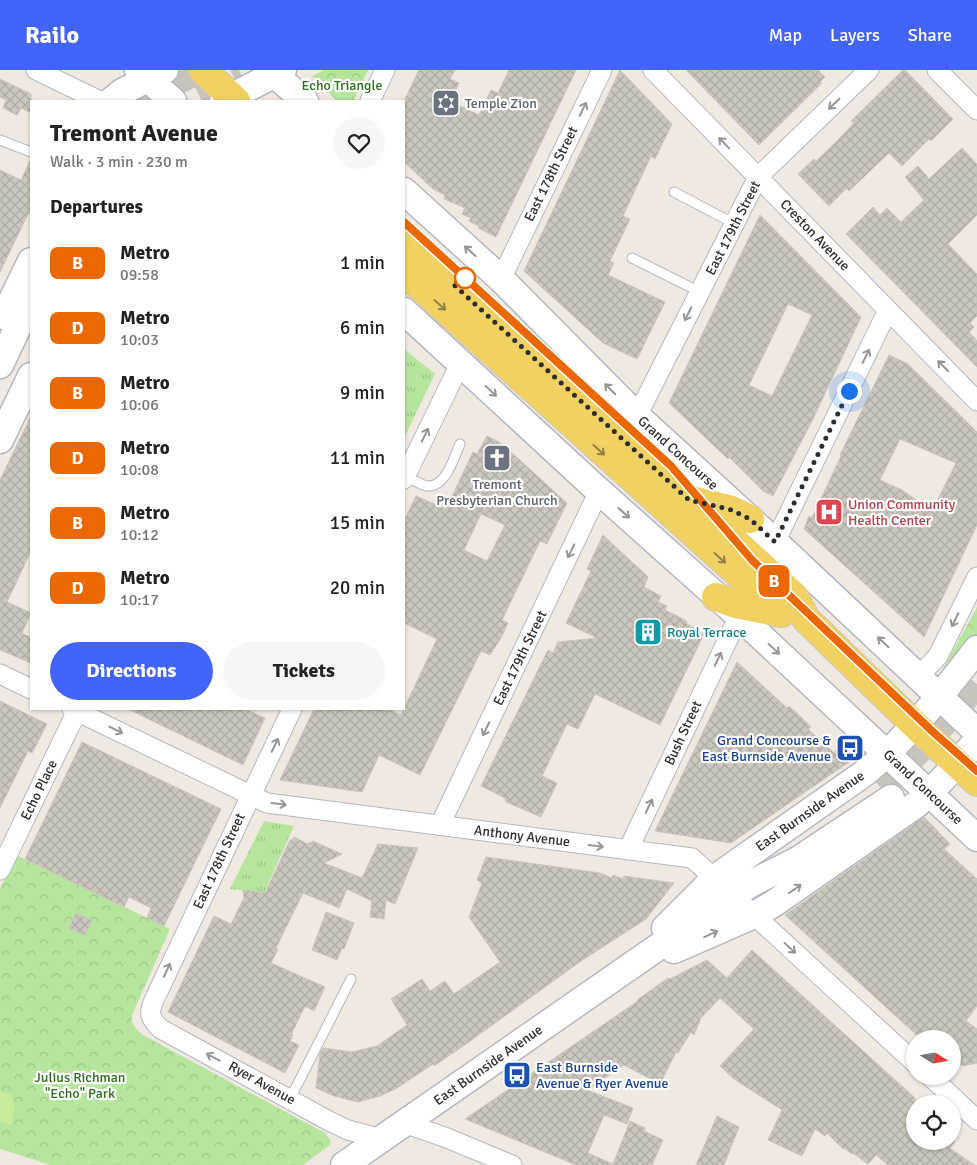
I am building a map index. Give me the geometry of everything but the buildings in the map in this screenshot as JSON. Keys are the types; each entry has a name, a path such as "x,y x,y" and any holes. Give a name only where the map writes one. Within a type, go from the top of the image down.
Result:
{"main road":[{"path":"203,70 230,100 275,71 303,100"},
{"path":"113,100 150,73 173,100"},
{"name":"Grand Concourse","path":"405,192 501,279 637,416 775,542 977,732"},
{"path":"405,234 410,256"},
{"name":"Grand Concourse","path":"410,256 689,500 794,596 794,616"},
{"name":"Grand Concourse","path":"410,256 794,616 977,782"},
{"path":"0,325 30,262"},
{"path":"0,365 30,301"},
{"name":"Grand Concourse","path":"405,312 599,491 739,616 977,838"},
{"path":"0,400 30,340"},
{"path":"0,440 30,378"},
{"path":"689,500 729,509 750,519"},
{"path":"716,597 736,604 794,616"},
{"name":"East Burnside Avenue","path":"344,1165 633,964 734,885 888,755 939,697 977,649"},
{"name":"East Burnside Avenue","path":"633,964 687,945 754,915 773,904 917,804 929,794 977,740"},
{"name":"East Burnside Avenue","path":"734,885 788,850 886,793"}],"street":[{"path":"36,70 98,100"},
{"path":"370,100 385,70"},
{"name":"East 178th Street","path":"501,279 602,70"},
{"name":"Creston Avenue","path":"653,70 977,400"},
{"name":"East 179th Street","path":"637,416 758,178 869,70"},
{"path":"938,70 977,110"},
{"path":"775,542 888,310"},
{"path":"405,477 460,362"},
{"name":"East 179th Street","path":"440,825 599,491"},
{"path":"919,676 938,656 977,577"},
{"name":"Bush Street","path":"628,850 739,616"},
{"path":"0,674 30,689"},
{"name":"Anthony Avenue","path":"76,710 268,803 692,858 734,885 754,915 906,1055"},
{"name":"Echo Place","path":"0,870 76,710"},
{"name":"East 178th Street","path":"150,1016 154,998 292,710"},
{"name":"Ryer Avenue","path":"150,1016 161,1030 348,1130 381,1140"},
{"path":"940,1085 977,1120"},
{"path":"404,1123 512,1165"}],"lane":[{"path":"0,140 30,152"},
{"path":"674,192 735,224"},
{"path":"632,258 700,292"},
{"path":"405,477 427,486 437,485 444,478 460,444"},
{"path":"290,1099 351,979"}],"green space":[{"name":"Echo Triangle","path":"324,70 368,70 353,100 336,100 312,76"},
{"path":"405,350 435,374 405,436"},
{"path":"977,607 977,635 946,675 942,671"},
{"path":"264,821 294,826 264,893 230,889"},
{"name":"Julius Richman \"Echo\" Park","path":"16,855 170,929 132,1015 135,1028 141,1034 325,1133 331,1141 330,1145 303,1165 51,1165 0,1149 0,889"},
{"path":"0,1091 11,1094 15,1108 11,1125 0,1122"}],"tunnel":[{"path":"140,100 201,70"},
{"path":"197,91 239,70"},
{"path":"880,787 919,751 977,684"}],"metro line":[{"name":"B","path":"405,223 671,466 752,560 932,731 977,771"}],"place":[{"name":"Temple Zion","path":"446,103"},
{"name":"Tremont Presbyterian Church","path":"497,458"},
{"name":"Union Community Health Center","path":"829,512"},
{"name":"Royal Terrace","path":"648,632"},
{"name":"Grand Concourse & East Burnside Avenue","path":"850,748"},
{"name":"East Burnside Avenue & Ryer Avenue","path":"517,1075"}],"route":[{"path":"465,278 452,283 689,500 729,509 750,519 775,542 849,391"}]}
